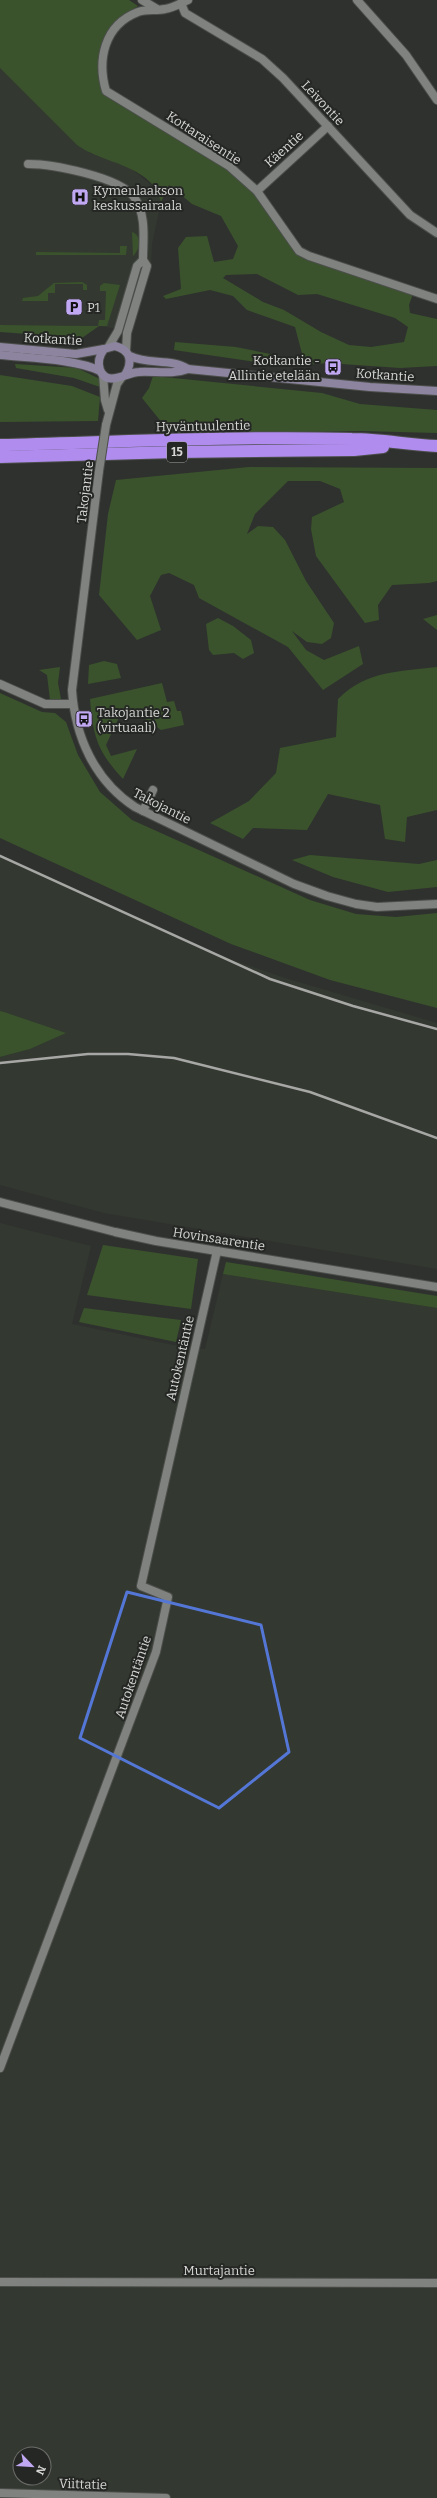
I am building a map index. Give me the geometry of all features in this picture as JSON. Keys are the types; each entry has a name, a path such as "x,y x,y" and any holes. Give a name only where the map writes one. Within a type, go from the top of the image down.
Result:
{"highway":[{"name":"Hyväntuulentie","path":"0,445 339,439 406,445 437,446"},
{"name":"Hyväntuulentie","path":"0,457 175,452 354,450 406,445"}],"street":[{"path":"142,0 157,9"},
{"path":"357,0 406,54 437,100"},
{"name":"Kottaraisentie","path":"184,2 166,9 139,12 117,25 108,37 104,49 102,77 106,91 229,166 257,191 299,251 309,256 437,299"},
{"name":"Leivontie","path":"184,2 185,13 197,22 262,59 283,78 410,215 437,233"},
{"name":"Käentie","path":"257,191 328,126"},
{"path":"28,164 67,168 125,189 134,197 141,212 143,260 147,266 147,273 127,333 130,368 123,376 114,379 102,373 99,357 118,331 137,266 143,260"},
{"name":"Kotkantie","path":"0,347 76,354 106,348"},
{"path":"106,348 121,347 128,354"},
{"name":"Kotkantie","path":"128,354 145,361 180,364 188,369 370,387 437,391"},
{"name":"Kotkantie","path":"0,356 93,367 102,373"},
{"name":"Kotkantie","path":"123,376 135,372 179,373 188,369"},
{"name":"Takojantie","path":"102,373 105,400 108,410"},
{"name":"Takojantie","path":"123,376 117,384 113,401 108,410 74,670 73,704 81,736 100,774 124,800 143,811 294,884 327,896 356,904 377,907 437,904"},
{"path":"0,684 45,704 73,704"},
{"path":"143,811 153,790"},
{"name":"Hovinsaarentie","path":"0,1202 115,1232 217,1251 437,1287"},
{"name":"Autokentäntie","path":"0,2068 156,1652 168,1597 141,1586 217,1251"},
{"name":"Murtajantie","path":"0,2282 437,2283"},
{"name":"Viittatie","path":"0,2493 166,2498"}],"highlighted area":[{"path":"127,1592 261,1625 289,1752 219,1808 80,1738"}],"shaded area":[{"name":"Kymenlaakson keskussairaala","path":"0,68 77,145 90,153 131,168 159,192 161,202 152,244 151,270 131,331 99,326 0,325"},
{"path":"0,854 230,959 285,978 437,1023 437,1269 104,1213 0,1185 0,1057 30,1049 65,1033 0,1011"},
{"path":"0,1223 91,1246 72,1324 173,1345 205,1349 223,1274 437,1308 437,2498 0,2498"}],"green space":[{"path":"0,0 129,0 138,6 116,23 103,42 98,65 102,92 225,168 254,193 296,254 314,262 413,294 409,305 410,313 437,319 437,366 400,368 327,363 305,365 295,327 247,310 233,296 210,290 166,299 163,296 181,289 178,248 186,237 207,236 214,262 233,259 238,246 221,216 192,204 169,185 161,202 156,190 148,180 138,173 100,157 77,145 0,68","holes":["257,274 298,295 317,294 395,318 408,327 404,342 371,347 349,345 321,332 284,310 263,302 223,278 226,275"]},
{"path":"132,232 139,239 137,250 133,256"},
{"path":"120,246 127,246 126,255 36,255 36,252 120,253"},
{"path":"82,282 87,285 87,290 83,290 83,284 55,284 55,293 48,293 48,301 22,301 23,298 38,296 54,283"},
{"path":"104,283 120,285 107,326 99,326 82,338 0,332 0,325 98,326 99,320 105,320 106,291 100,291 100,286"},
{"path":"175,342 236,347 290,358 291,367 174,350"},
{"path":"15,364 77,368 100,379 100,387 74,378 16,368"},
{"path":"0,375 72,386 100,397 98,421 0,422"},
{"path":"153,376 322,393 360,404 437,410 437,433 361,431 179,434 163,424 142,398 149,388"},
{"path":"249,467 437,468 437,581 429,583 392,585 378,605 379,620 365,623 316,556 311,529 312,517 344,502 340,489 320,481 288,481 255,514 247,534 258,526 273,527 285,540 306,581 334,623 331,638 322,644 307,642 292,631 306,650 324,660 359,646 363,664 323,690 288,647 199,598 194,585 169,573 161,575 150,596 161,630 137,640 99,595 108,514 116,480"},
{"path":"437,615 437,630 423,619"},
{"path":"218,618 233,626 251,640 254,653 243,659 234,653 213,655 209,650 206,624"},
{"path":"104,661 117,664 121,678 88,684 89,665"},
{"path":"60,667 58,683 61,699 50,700 47,675 39,670"},
{"path":"437,667 437,810 407,817 405,842 385,839 380,805 328,794 307,830 253,828 243,839 210,823 249,801 276,773 280,748 336,737 338,699 360,682 384,674"},
{"path":"162,683 167,702 174,701 177,711 181,711 184,725 161,730 144,718 121,713 106,745 111,756 137,749 123,779 107,760 98,742 93,723 90,699"},
{"path":"0,693 42,712 55,713 66,722 78,755 100,792 132,820 310,900 356,914 396,917 437,913 437,1008 330,980 231,944 0,838"},
{"path":"310,855 419,864 437,860 437,887 388,892 333,877 292,860"},
{"path":"0,1011 66,1033 30,1049 0,1057"},
{"path":"103,1245 198,1259 191,1309 87,1295"},
{"path":"226,1262 437,1296 437,1308 223,1274"},
{"path":"84,1308 181,1320 176,1342 79,1322"}],"railway":[{"path":"0,856 270,979 353,1006 437,1029"},
{"path":"0,1063 88,1054 128,1054 174,1058 310,1092 437,1138"}],"place":[{"name":"Kymenlaakson keskussairaala","path":"80,197"},
{"name":"P1","path":"74,307"},
{"name":"Kotkantie - Allintie etelään","path":"333,367"},
{"name":"Takojantie 2 (virtuaali)","path":"84,719"}]}
